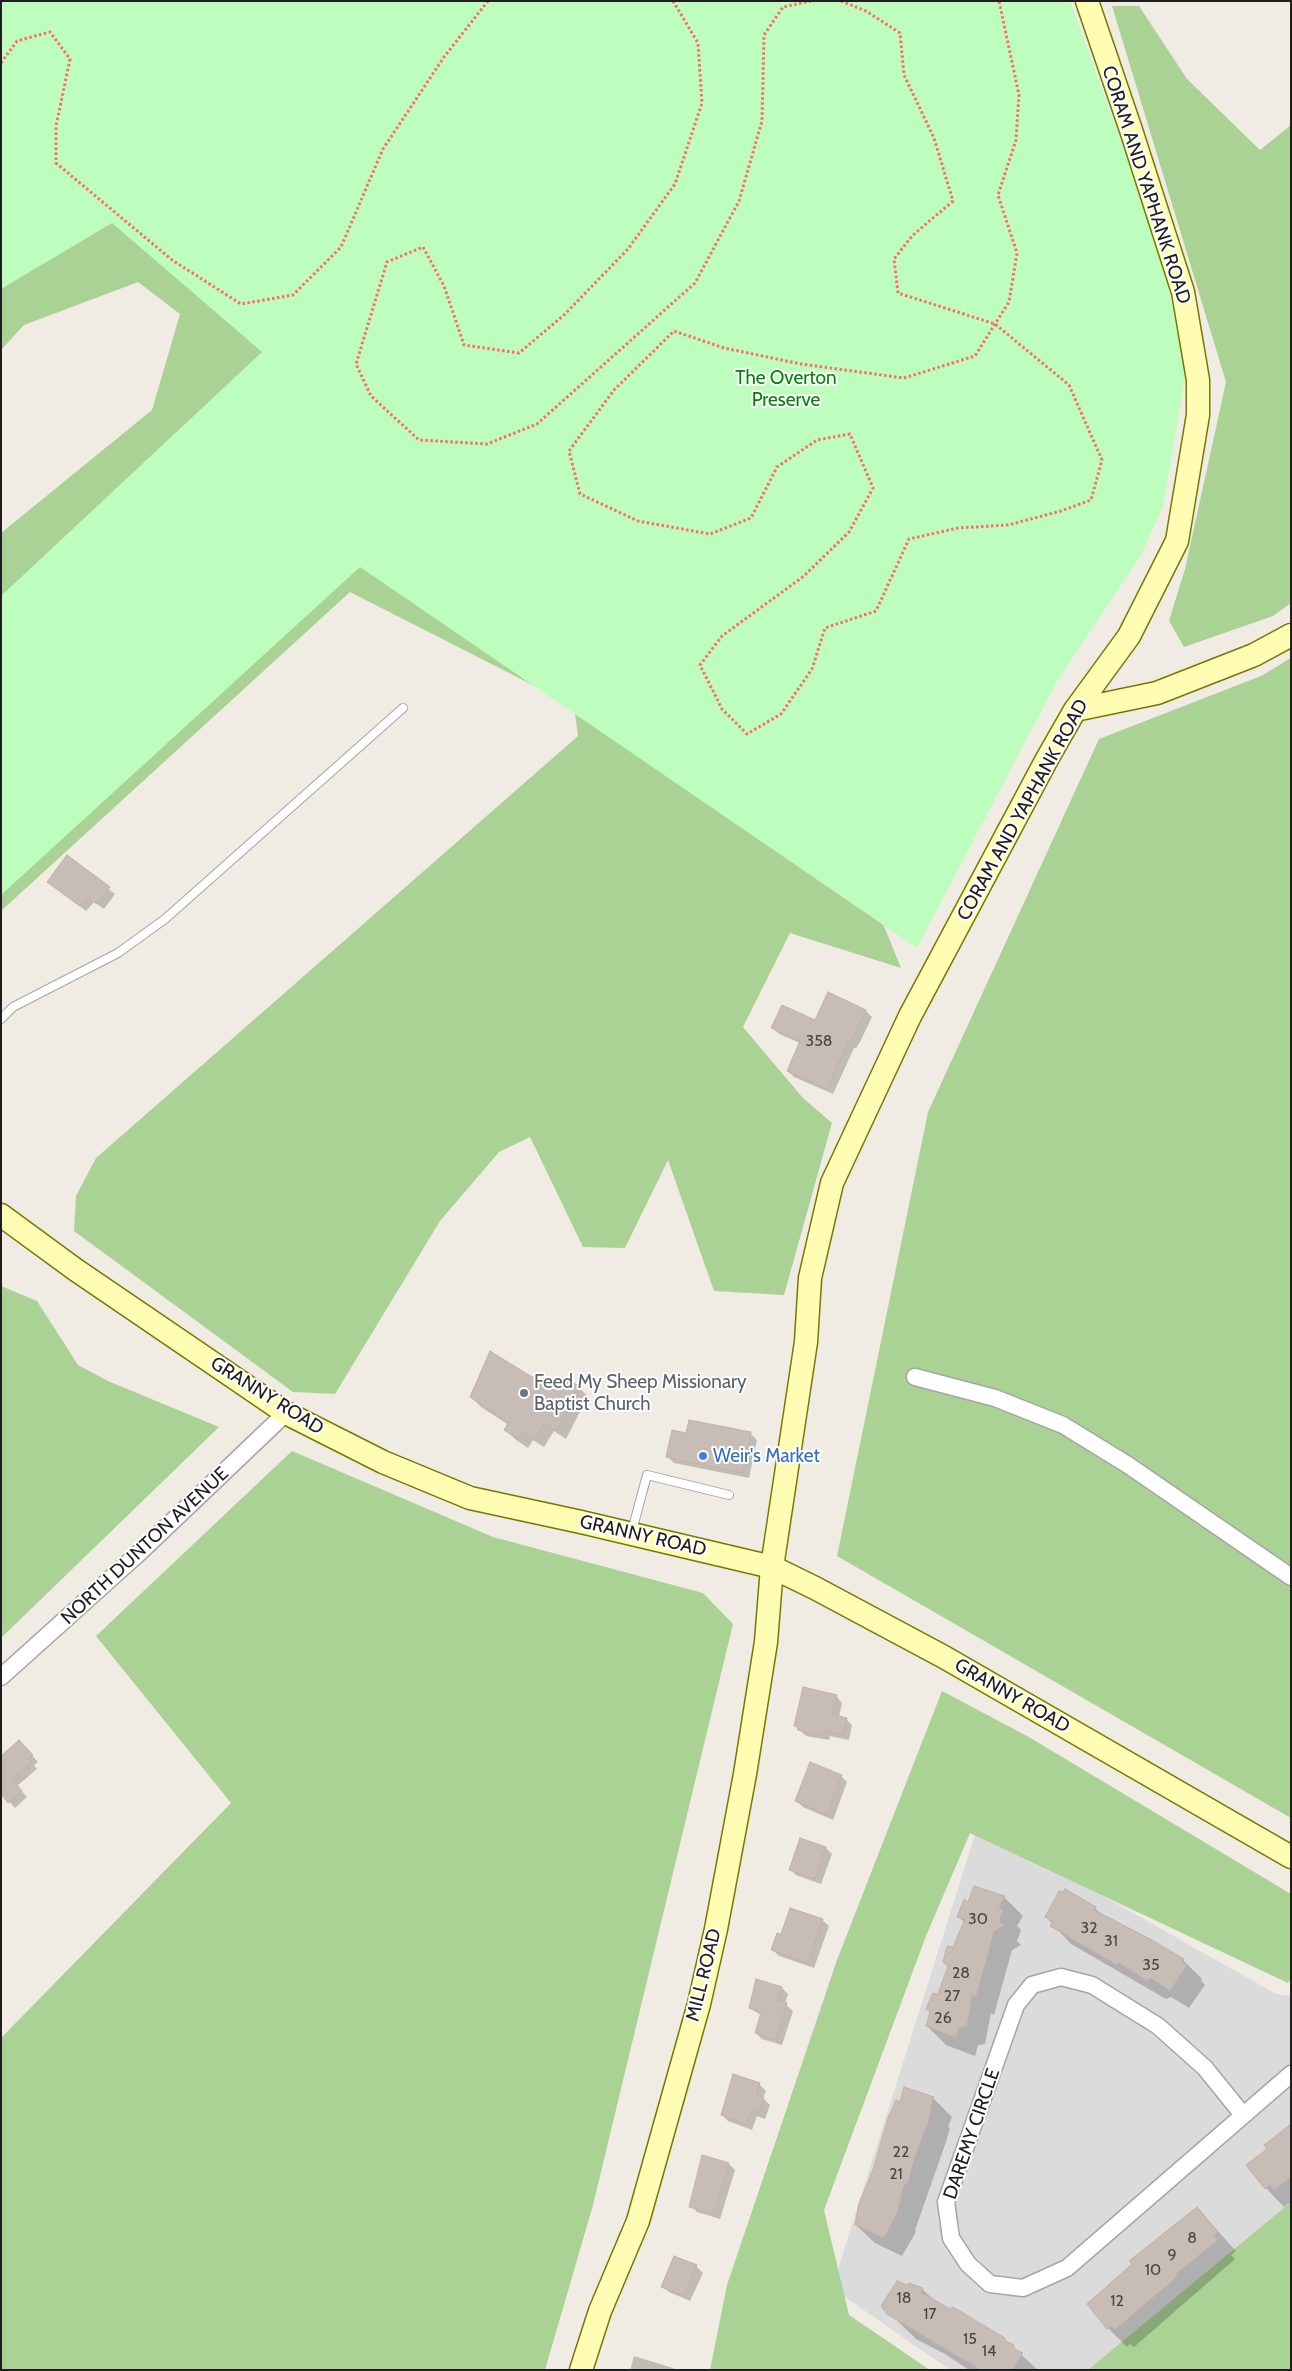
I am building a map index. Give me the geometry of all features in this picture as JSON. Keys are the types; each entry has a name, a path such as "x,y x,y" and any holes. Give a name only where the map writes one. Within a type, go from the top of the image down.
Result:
{"main road":[{"name":"CORAM AND YAPHANK ROAD","path":"772,1567 806,1342 810,1278 832,1183 930,977 1011,830 1047,758 1075,710 1129,636 1177,541 1198,415 1198,380 1183,292 1087,1"},
{"path":"1075,710 1157,693 1254,655 1291,635"},
{"name":"GRANNY ROAD","path":"1,1215 76,1270 286,1413 383,1462 470,1498 631,1533 772,1567 944,1658 1291,1857"},
{"name":"MILL ROAD","path":"581,2370 600,2311 638,2221 699,2004 716,1929 745,1774 766,1642 772,1567"}],"street":[{"path":"915,1377 995,1398 1063,1425 1128,1465 1291,1577"},
{"name":"NORTH DUNTON AVENUE","path":"1,1677 139,1553 286,1413"},
{"name":"DAREMY CIRCLE","path":"1242,2115 1204,2068 1158,2026 1092,1985 1061,1977 1032,1985 1016,2004 946,2202 951,2238 968,2264 990,2284 1024,2288 1067,2268 1291,2074"}],"lane":[{"path":"1,1019 13,1007 118,954 165,919 403,708"},
{"path":"631,1533 647,1475 729,1495"}],"path":[{"path":"1,63 17,41 50,32 70,59 56,126 56,163 172,260 240,304 293,295 341,247 383,149 444,57 488,1"},
{"path":"673,1 698,43 702,103 675,184 628,249 564,315 519,353 464,346 444,286 423,247 387,262 356,364 371,396 420,440 487,444 537,424 695,283 739,201 762,121 764,35 783,7 811,1"},
{"path":"840,1 866,11 900,33 904,75 934,138 953,201 912,236 894,259 898,293 995,324 1069,385 1102,460 1091,500 1061,511 1008,525 958,528 909,539 876,611 825,628 812,670 781,714 747,734 722,709 700,665 722,636 804,576 849,532 873,488 850,434 817,440 777,467 751,518 710,534 638,521 580,494 569,451 614,390 674,331 724,348 802,364 904,378 975,356 995,324 1009,302 1017,253 998,195 1016,140 1019,95 1000,1"}],"shaded area":[{"path":"978,1825 1276,1994 1291,1996 1291,2220 1122,2370 950,2370 832,2288"}],"green space":[{"path":"1,1 884,926 901,968 790,933 743,1027 803,1098 832,1123 784,1295 714,1291 668,1160 625,1248 583,1247 530,1137 499,1152 440,1221 335,1394 293,1392 74,1231 76,1196 96,1158 578,736 574,706 350,592 1,911 1,533 152,410 180,314 138,282 24,325 1,350"},
{"name":"The Overton Preserve","path":"1,1 1070,1 1160,248 1186,373 1163,507 1140,557 1057,681 917,948 360,567 1,895 1,596 262,352 112,223 1,289"},
{"path":"1112,6 1139,6 1187,79 1260,150 1291,125 1291,603 1273,616 1184,647 1169,621 1185,569 1226,382"},
{"path":"1291,658 1291,1818 837,1556 928,1112 1099,739 1261,676"},
{"path":"1,1286 37,1301 78,1365 108,1381 219,1427 1,1638"},
{"path":"292,1451 493,1537 703,1593 733,1624 593,2205 545,2370 1,2370 1,2038 231,1803 96,1636"},
{"path":"942,1691 1027,1736 1291,1894 1291,1978 1288,1983 970,1833 926,1936 824,2210 849,2315 930,2370 710,2370 727,2285 837,1960"},
{"path":"1291,2202 1291,2370 1088,2370"}],"building":[{"path":"67,855 110,887 97,904 87,897 80,906 47,882"},
{"path":"828,992 866,1010 855,1035 848,1042 827,1089 787,1071 800,1041 771,1028 782,1005 815,1020"},
{"name":"Feed My Sheep Missionary Baptist Church","path":"490,1351 532,1377 541,1375 557,1388 565,1378 579,1386 556,1431 544,1423 534,1439 523,1431 518,1439 504,1430 508,1423 470,1397"},
{"path":"689,1420 751,1432 743,1473 666,1457 672,1430 686,1433"},
{"path":"803,1687 837,1695 832,1714 847,1718 843,1735 824,1730 823,1735 812,1734 798,1730 794,1726"},
{"path":"19,1740 33,1755 28,1758 32,1762 12,1779 22,1791 8,1803 1,1794 1,1756"},
{"path":"810,1762 842,1775 827,1815 795,1801"},
{"path":"800,1838 826,1847 815,1879 789,1870"},
{"path":"974,1886 1005,1896 999,1908 1003,1910 999,1921 1004,1926 994,1931 976,1997 972,1995 967,2026 959,2027 956,2038 926,2026 930,2012 926,2009 933,1993 938,1994 948,1966 943,1962 947,1946 953,1947 965,1919 957,1917 964,1899 968,1902"},
{"path":"1065,1889 1096,1907 1094,1910 1184,1959 1182,1963 1187,1965 1170,1991 1151,1978 1147,1981 1119,1963 1117,1965 1050,1926 1053,1922 1045,1917 1059,1891 1063,1892"},
{"path":"790,1908 823,1919 808,1963 771,1950 777,1933 781,1934"},
{"path":"756,1979 782,1987 778,2000 787,2003 776,2040 755,2033 761,2013 749,2008"},
{"path":"733,2074 760,2083 756,2095 764,2097 759,2113 751,2111 746,2124 721,2115"},
{"path":"904,2087 934,2097 930,2107 932,2108 928,2123 915,2156 908,2183 904,2185 897,2213 884,2238 855,2225 859,2203 873,2170 888,2118 896,2100 900,2102"},
{"path":"1291,2124 1291,2177 1274,2190 1270,2185 1265,2189 1246,2165 1267,2149 1264,2145"},
{"path":"702,2155 729,2163 714,2214 689,2207"},
{"path":"1197,2207 1218,2232 1214,2235 1218,2240 1176,2274 1178,2276 1115,2330 1111,2326 1107,2329 1087,2304 1132,2264 1129,2261"},
{"path":"674,2256 697,2265 684,2296 661,2287"},
{"path":"897,2281 923,2288 921,2292 950,2309 953,2307 1005,2338 1004,2340 1014,2345 1014,2349 1023,2353 1012,2370 981,2370 887,2314 881,2306"}],"place":[{"name":"Feed My Sheep Missionary Baptist Church","path":"524,1393"},
{"name":"Weir's Market","path":"703,1456"}]}
